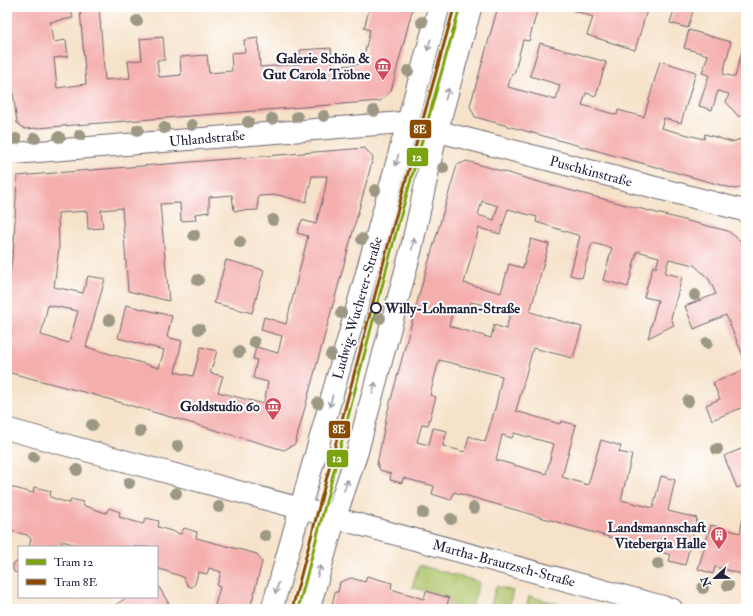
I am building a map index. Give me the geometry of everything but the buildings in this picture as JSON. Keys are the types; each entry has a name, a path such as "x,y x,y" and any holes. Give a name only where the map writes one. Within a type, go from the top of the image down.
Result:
{"street":[{"name":"Ludwig-Wucherer-Straße","path":"272,609 440,7"},
{"path":"309,609 335,518 357,453 405,276 437,131 472,7"},
{"name":"Uhlandstraße","path":"7,154 408,122"},
{"name":"Puschkinstraße","path":"437,131 746,211"},
{"path":"7,429 300,508"},
{"name":"Martha-Brautzsch-Straße","path":"300,508 672,609"}],"green space":[{"path":"419,565 480,582 471,609 463,609 447,605 449,598 412,587"},
{"path":"496,586 513,591 508,609 490,609"},
{"path":"529,596 578,609 526,609"}],"tram line":[{"name":"12","path":"298,609 398,225 460,7"},
{"name":"8E","path":"292,609 394,223 454,8"}],"place":[{"name":"Galerie Schön & Gut Carola Tröbne","path":"383,81"},
{"name":"Willy-Lohmann-Straße","path":"376,308"},
{"name":"Goldstudio 60","path":"273,421"},
{"name":"Landsmannschaft Vitebergia Halle","path":"719,550"}]}
